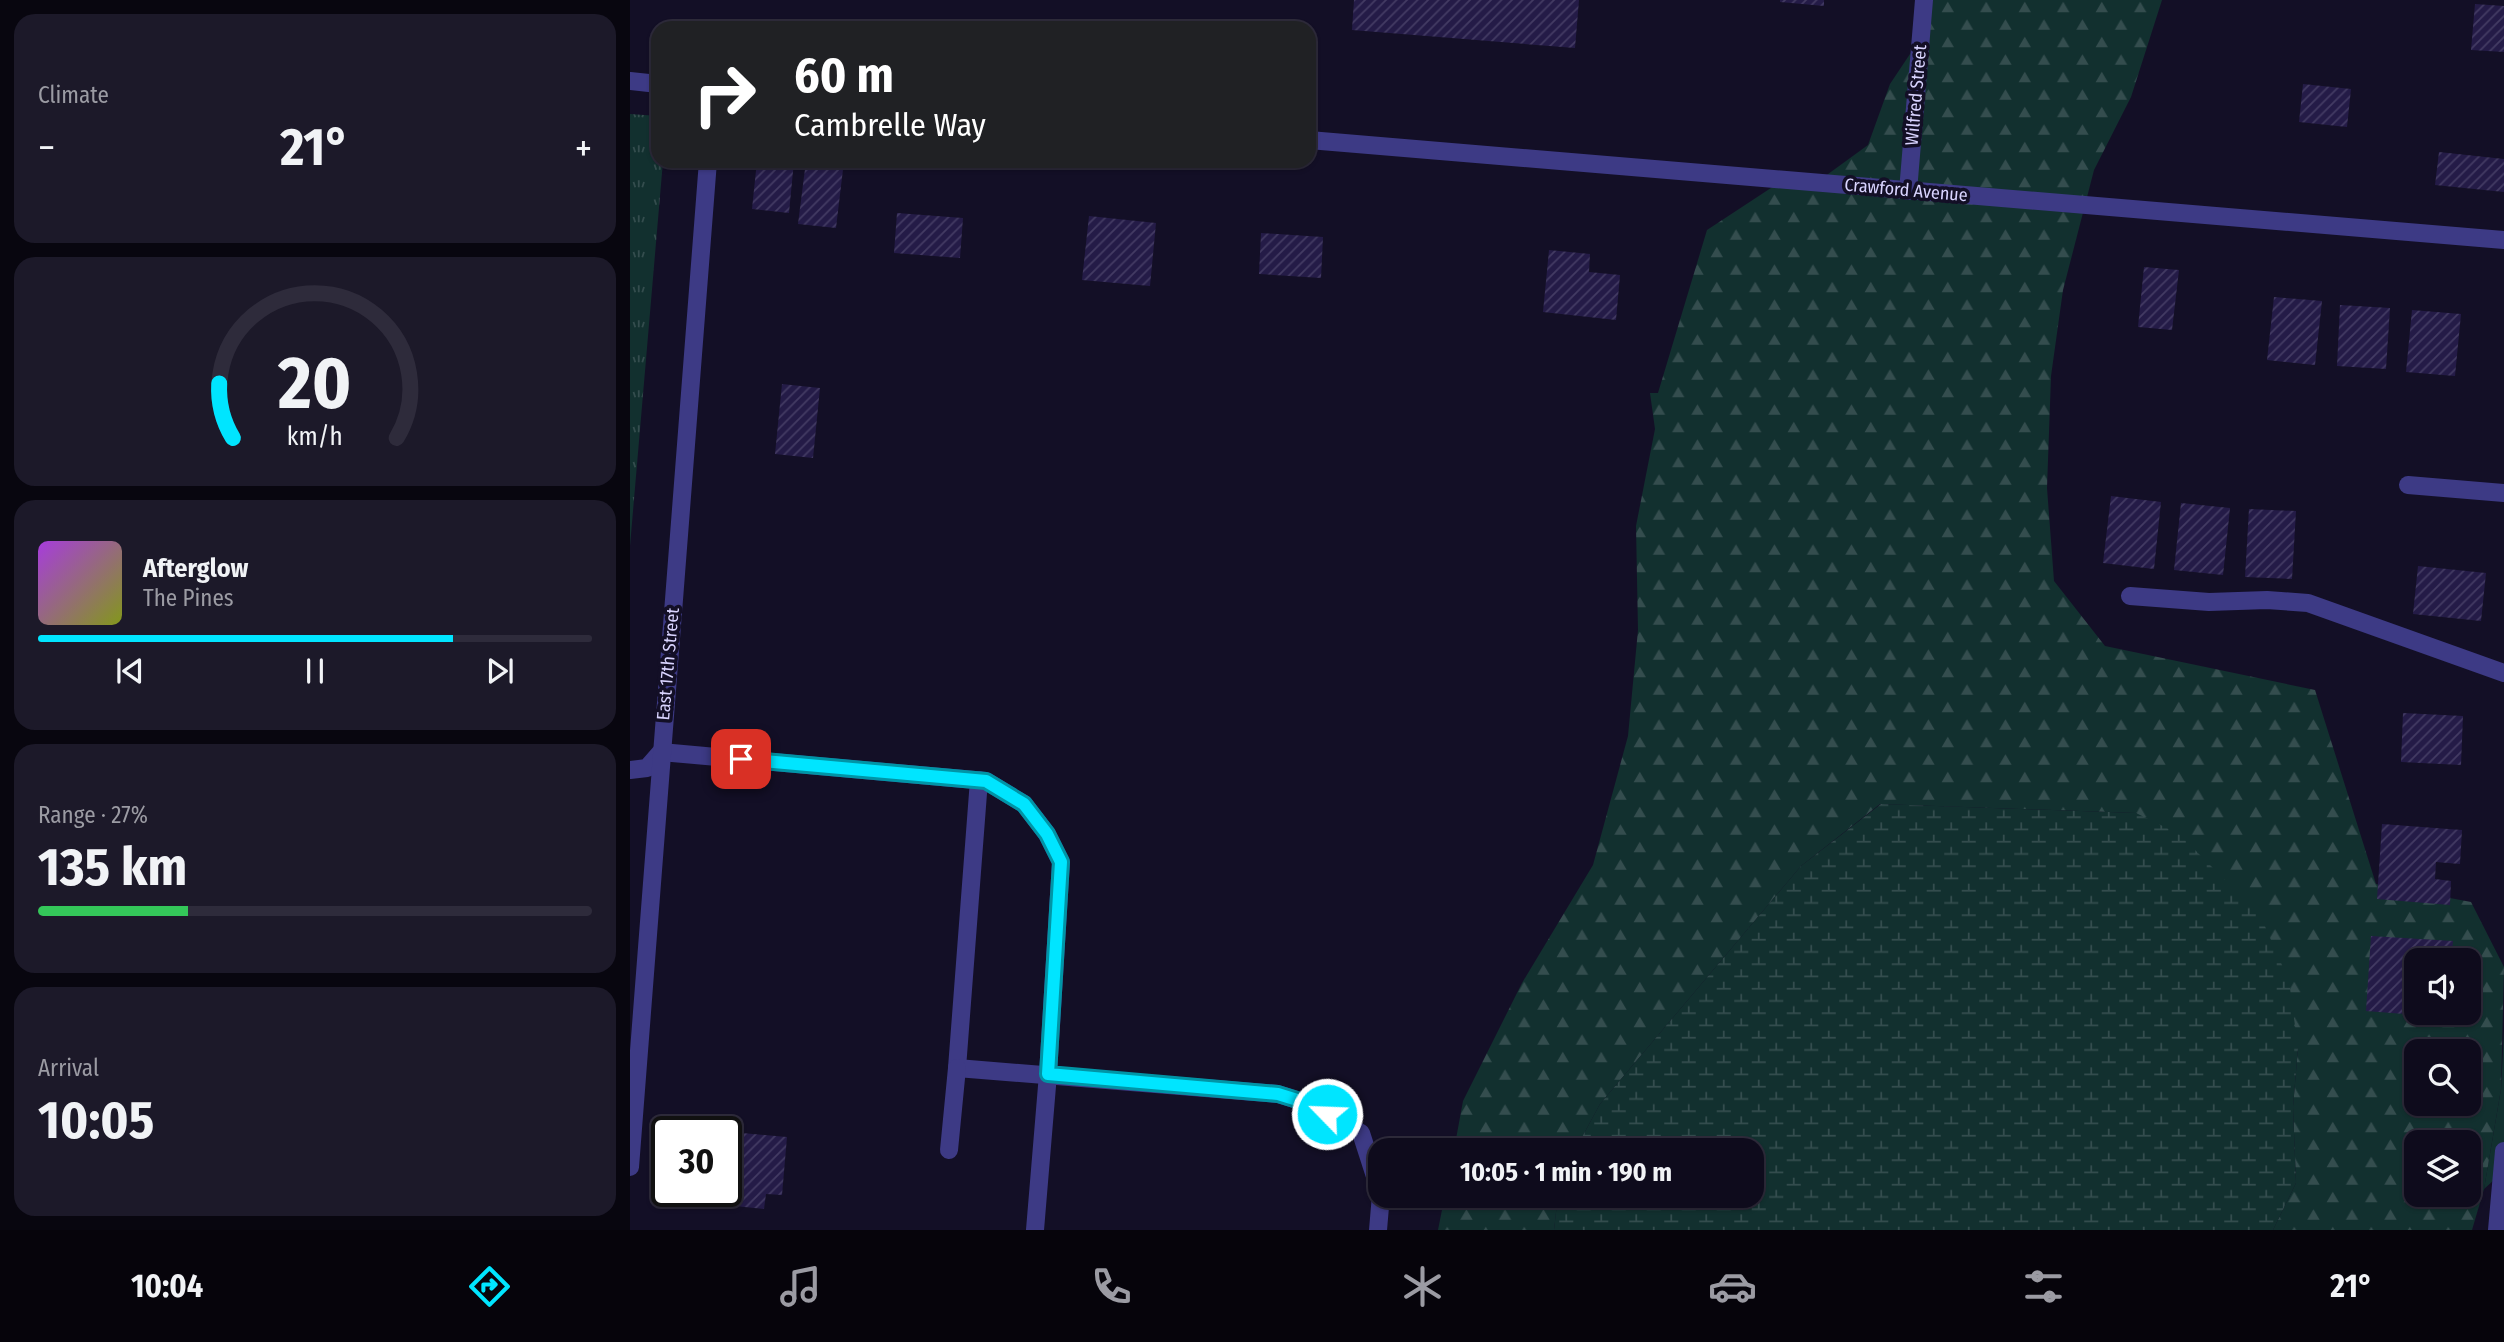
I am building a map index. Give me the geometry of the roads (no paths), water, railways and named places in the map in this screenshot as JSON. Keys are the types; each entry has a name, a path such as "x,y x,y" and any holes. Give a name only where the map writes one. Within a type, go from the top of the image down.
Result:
{"street":[{"name":"Wilfred Street","path":"1908,191 1924,0"},
{"path":"630,81 651,83"},
{"name":"Crawford Avenue","path":"1316,140 2504,240"},
{"name":"East 17th Street","path":"630,1167 707,168"},
{"path":"2408,485 2504,493"},
{"path":"2130,596 2209,602 2267,600 2308,603 2504,673"},
{"path":"630,770 647,768 661,752 986,781 1024,804 1047,834 1061,862 1035,1230"},
{"path":"949,1150 979,780"},
{"path":"957,1068 1278,1094 1310,1104 1361,1133 1381,1195 1378,1230"},
{"path":"2497,1230 2504,1151"}]}
